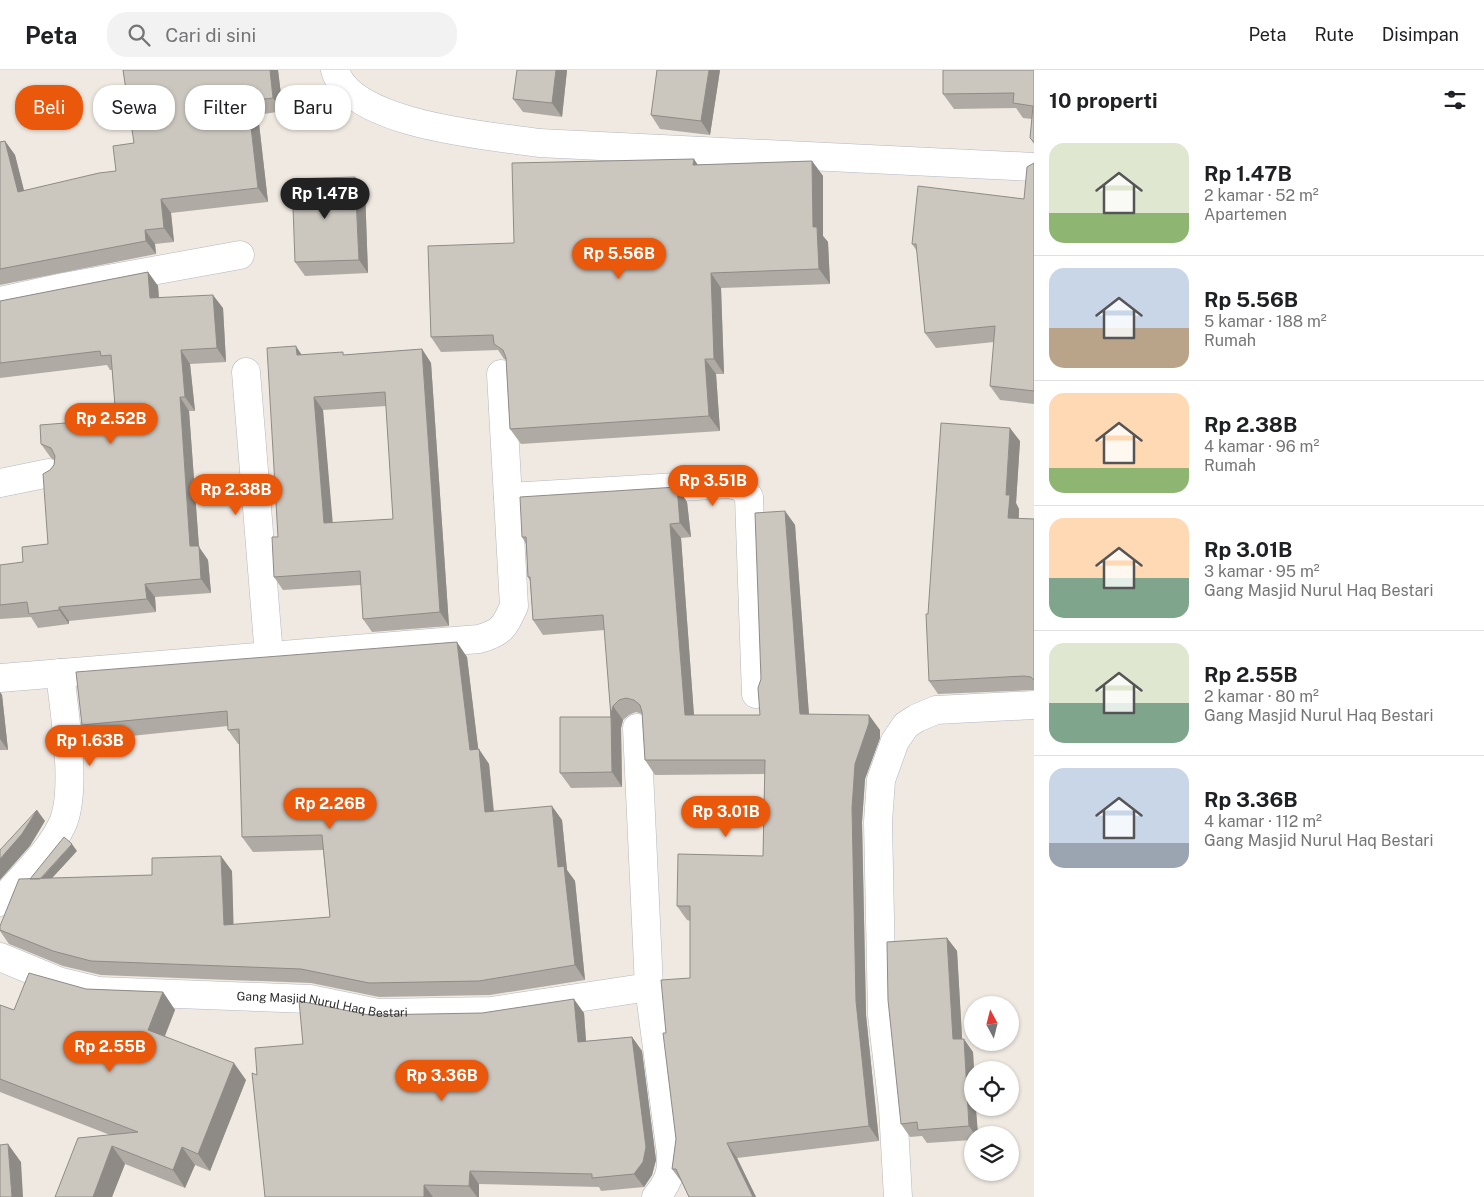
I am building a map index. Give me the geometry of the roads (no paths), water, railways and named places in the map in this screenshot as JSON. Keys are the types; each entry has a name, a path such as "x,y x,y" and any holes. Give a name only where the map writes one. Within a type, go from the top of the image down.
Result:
{"street":[{"path":"335,70 346,90 362,102 401,118 462,132 530,141 1034,167"},
{"path":"0,301 64,287 240,255"},
{"path":"246,372 269,656"},
{"path":"0,678 479,639 495,635 507,623 514,606 501,374"},
{"path":"0,482 49,473"},
{"path":"508,497 729,484 742,488 749,497 756,694"},
{"path":"0,902 49,846 62,824 68,806 70,786 60,673"},
{"path":"898,1197 893,1108 882,1015 878,822 881,780 894,741 906,725 917,718 936,710 1034,705"},
{"path":"637,728 649,987 672,1154 672,1171 666,1184 656,1197"},
{"name":"Gang Masjid Nurul Haq Bestari","path":"0,957 58,981 99,991 310,999 378,1013 491,1011 649,987"}]}
